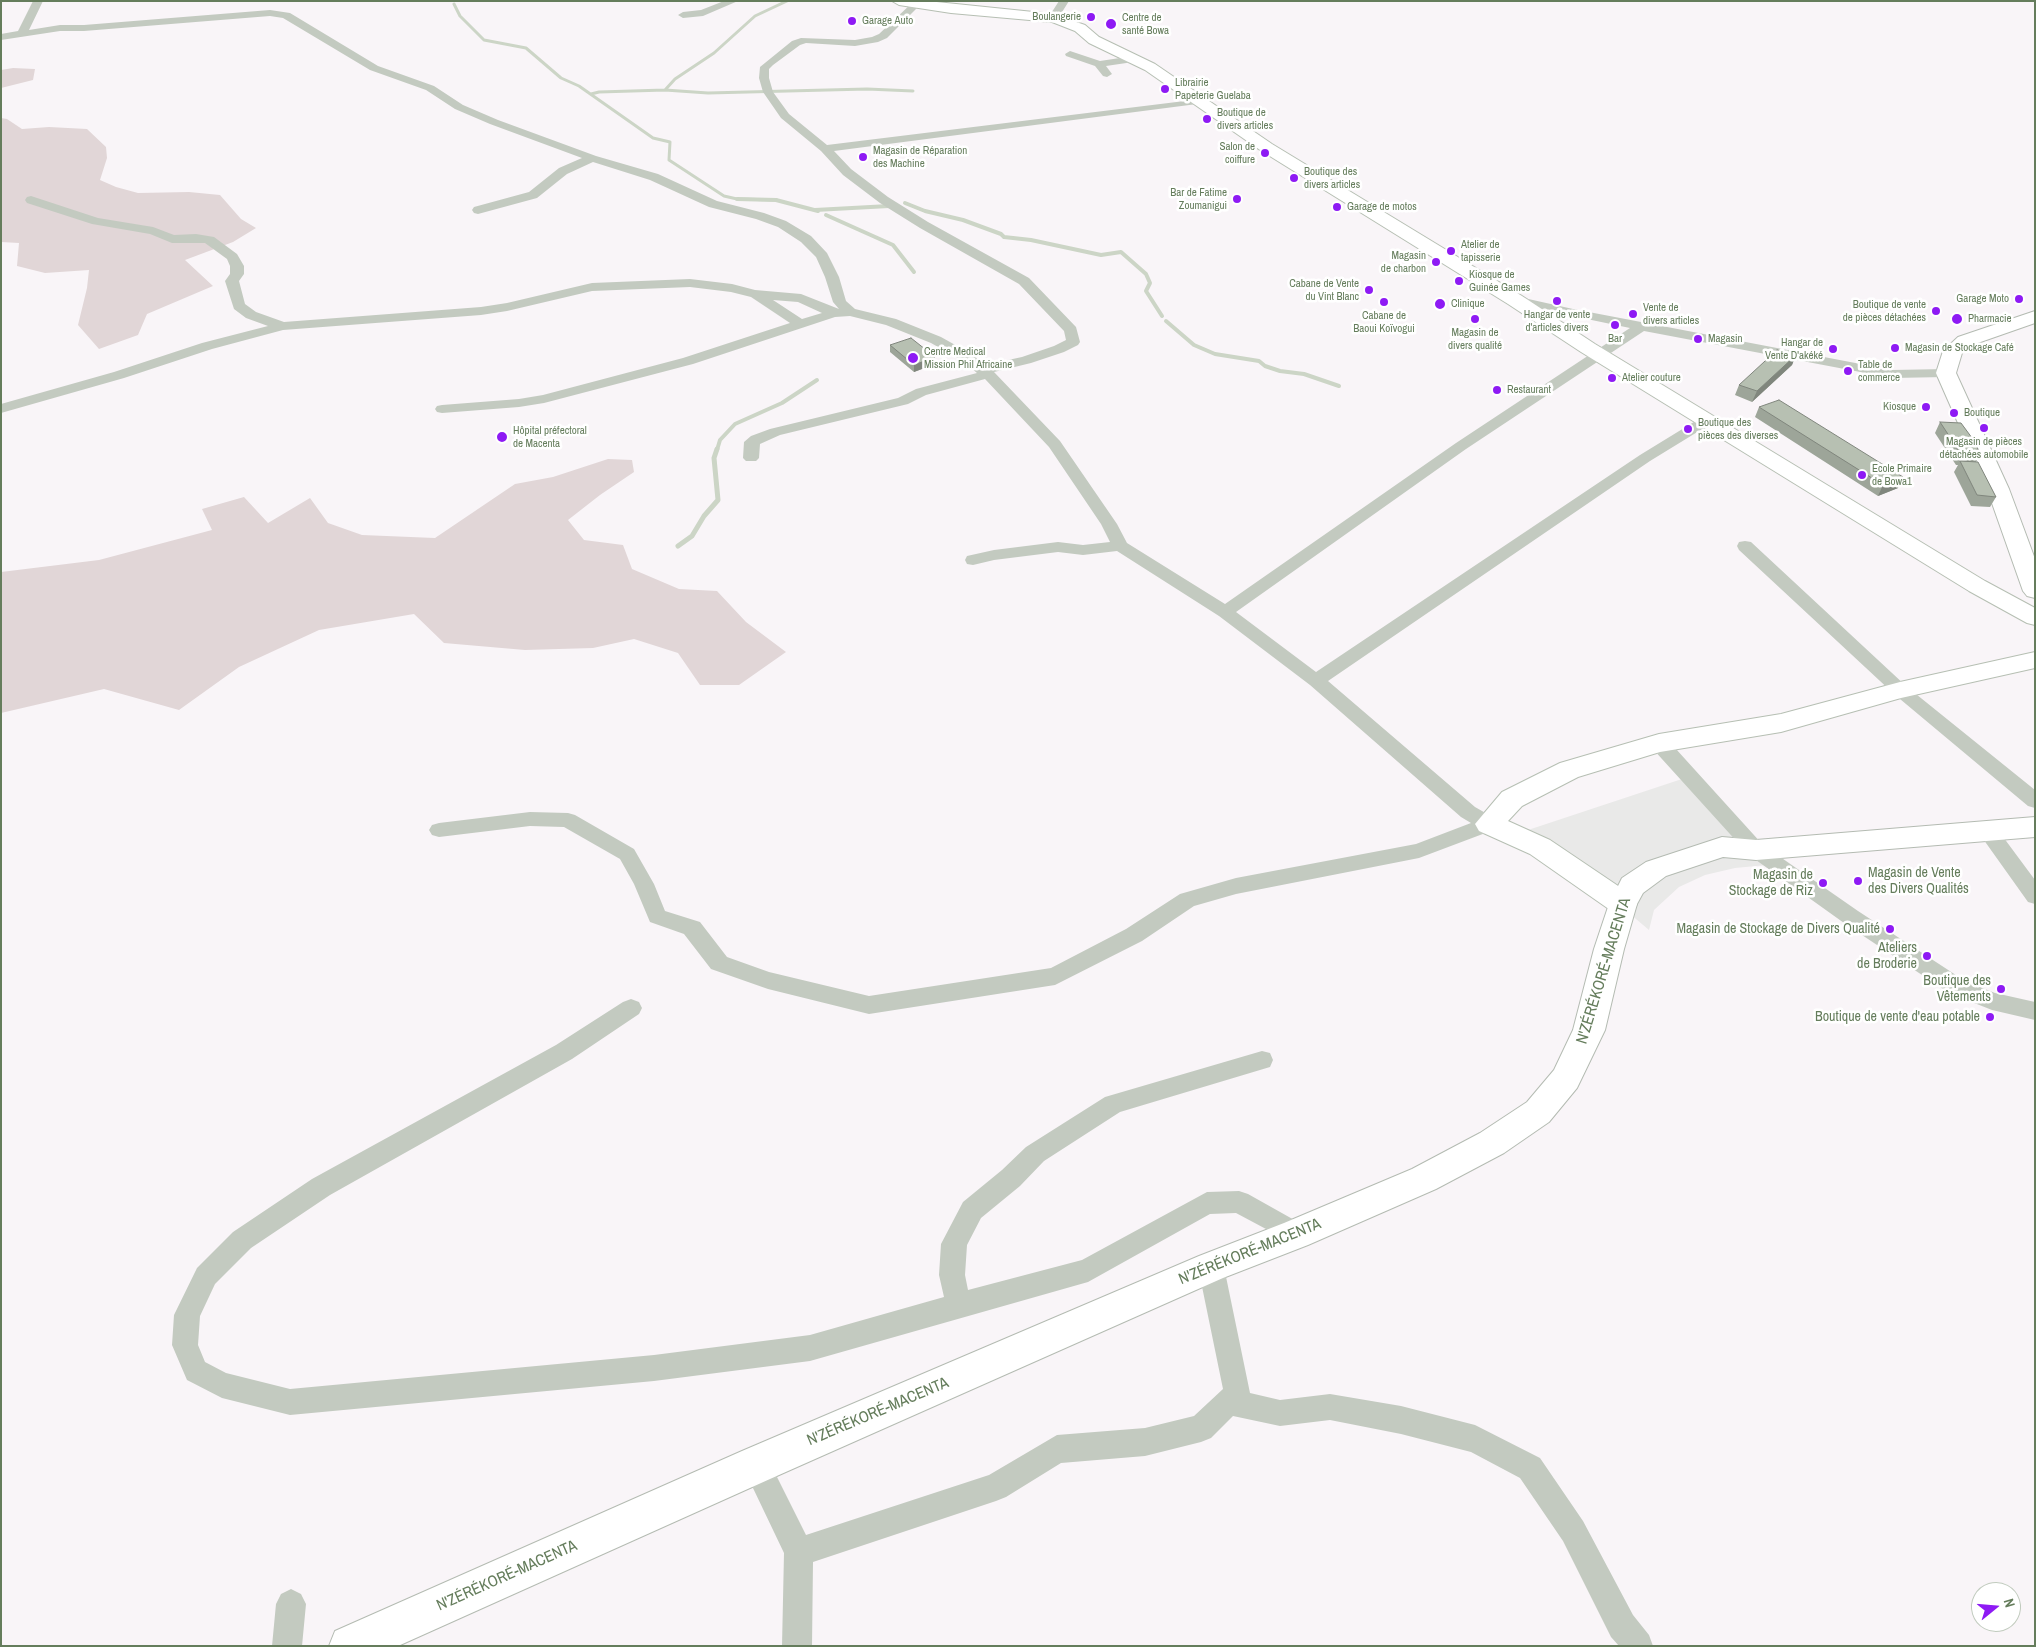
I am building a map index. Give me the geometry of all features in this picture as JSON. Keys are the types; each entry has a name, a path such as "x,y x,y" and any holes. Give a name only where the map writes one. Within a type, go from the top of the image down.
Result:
{"main road":[{"path":"907,3 1052,18 1080,28 1094,40 1170,80 1197,101 1266,147 1599,354 1977,586 2035,618"},
{"path":"2035,317 1965,341 1953,351 1946,373 1998,489 2035,591"},
{"path":"1622,904 1540,847 1489,824 1512,799 1569,770 1658,743 1781,723 1900,690 2035,660"},
{"name":"N'ZÉRÉKORÉ-MACENTA","path":"350,1646 756,1465 1210,1267 1296,1234 1424,1179 1492,1143 1538,1112 1566,1079 1589,1030 1622,904 1632,886 1656,869 1722,848 1756,850 2035,828"}],"street":[{"path":"23,32 38,1"},
{"path":"704,1 708,6 715,8"},
{"path":"683,15 703,13 733,1"},
{"path":"1052,18 1064,1"},
{"path":"751,458 752,442 775,432 903,401 921,392 1060,349 1073,342 1071,330 1024,281 924,225 878,195 847,172 825,149 785,116 768,92 764,78 764,69 776,56 796,43 805,40 856,43 866,42 883,36 907,3"},
{"path":"1,36 23,32 232,12 286,15 374,68 430,88 459,107 494,122 592,158 654,177 713,204 760,216 782,224 806,239 822,256 832,277 840,302 850,312"},
{"path":"1070,54 1099,64 1133,59"},
{"path":"1099,64 1107,74"},
{"path":"825,149 1197,101"},
{"path":"478,210 533,195 563,172 592,158"},
{"path":"31,200 96,221 129,226 172,239 196,238 209,240 232,257 237,266 237,274 232,281 239,306 251,316 283,326"},
{"path":"1,409 119,375 207,346 283,326 481,311 507,307 592,287 690,283 732,288 754,294 801,298 834,313"},
{"path":"754,294 799,323"},
{"path":"1514,300 1892,374 1946,373"},
{"path":"442,409 519,403 544,398 688,361 834,313 850,312 891,322 929,337 968,358 985,372 1055,444 1109,524 1120,546 1225,612 1316,681 1468,812 1489,824"},
{"path":"1225,612 1461,446 1642,326"},
{"path":"1316,681 1645,458 1707,420"},
{"path":"974,560 994,555 1058,547 1083,550 1120,546"},
{"path":"1745,546 1900,690 2035,802"},
{"path":"1658,743 1756,850 1851,917 1957,987 1992,1001 2035,1011"},
{"path":"439,830 530,819 568,820 627,854 644,884 657,916 692,928 720,963 768,980 869,1005 1055,976 1134,935 1187,900 1236,886 1419,851 1489,824"},
{"path":"1988,831 2035,896"},
{"path":"632,1008 564,1052 321,1187 242,1240 206,1276 187,1315 185,1345 196,1371 222,1386 290,1402 654,1368 810,1348 1088,1270 1208,1203 1239,1202 1296,1234"},
{"path":"959,1305 952,1275 954,1244 972,1210 1011,1178 1035,1154 1114,1104 1262,1060"},
{"path":"799,1552 996,1487 1057,1449 1145,1442 1202,1428 1236,1394 1210,1267"},
{"path":"1228,1402 1280,1413 1330,1407 1401,1420 1474,1439 1530,1468 1572,1530 1630,1642"},
{"path":"756,1465 799,1552 797,1646"},
{"path":"287,1646 292,1604"}],"shaded area":[{"path":"13,68 35,69 33,80 1,88 1,70"},
{"path":"1,118 7,119 22,129 49,127 87,129 106,147 107,158 100,180 138,193 189,192 220,195 241,219 256,228 233,242 185,260 213,286 147,314 138,335 99,349 78,325 87,288 89,270 45,273 17,266 19,243 1,242"},
{"path":"608,459 632,460 634,472 568,520 584,540 623,545 632,569 679,589 717,591 746,622 786,652 739,685 700,685 678,653 634,639 593,648 525,650 444,643 414,614 319,630 239,667 179,710 104,689 1,713 1,572 99,560 212,530 202,509 244,497 268,523 310,498 328,523 362,535 435,538 515,484 553,477"},
{"path":"1694,775 1767,865 1735,868 1705,875 1679,887 1654,910 1649,930 1547,844 1525,831"}],"building":[{"path":"911,338 935,357 914,365 890,345"},
{"path":"1777,350 1796,355 1757,391 1739,385"},
{"path":"1779,400 1903,477 1883,485 1759,407"},
{"path":"1940,422 1961,423 1975,442 1980,454 1961,454"},
{"path":"1960,461 1978,462 1996,497 1977,495"}],"waterway":[{"path":"665,90 675,79 714,53 755,16 787,1"},
{"path":"454,4 460,16 484,40 526,48 561,78 579,86 653,138 670,142 669,160 724,196 737,199"},
{"path":"665,90 708,93 867,89 913,91"},
{"path":"591,94 599,92 665,90"},
{"path":"737,199 777,200"},
{"path":"737,199 776,200 818,211"},
{"path":"905,203 925,211 963,220 1001,234 1004,237 1031,240 1101,255 1121,252 1146,274 1150,283 1146,291 1162,316"},
{"path":"815,210 889,206"},
{"path":"826,215 893,245 914,272"},
{"path":"1166,321 1194,345 1215,354 1259,361 1265,366 1280,371 1304,374 1339,386"},
{"path":"717,450 720,440 735,424 782,403 817,380"},
{"path":"678,546 692,536 704,516 718,500 714,458 717,449"}],"place":[{"name":"Boulangerie","path":"1091,17"},
{"name":"Garage Auto","path":"852,21"},
{"name":"Centre de santé Bowa","path":"1111,24"},
{"name":"Librairie Papeterie Guelaba","path":"1165,89"},
{"name":"Boutique de divers articles","path":"1207,119"},
{"name":"Salon de coiffure","path":"1265,153"},
{"name":"Magasin de Réparation des Machine","path":"863,157"},
{"name":"Boutique des divers articles","path":"1294,178"},
{"name":"Bar de Fatime Zoumanigui","path":"1237,199"},
{"name":"Garage de motos","path":"1337,207"},
{"name":"Atelier de tapisserie","path":"1451,251"},
{"name":"Magasin de charbon","path":"1436,262"},
{"name":"Kiosque de Guinée Games","path":"1459,281"},
{"name":"Cabane de Vente du Vint Blanc","path":"1369,290"},
{"name":"Garage Moto","path":"2019,299"},
{"name":"Hangar de vente d'articles divers","path":"1557,301"},
{"name":"Cabane de Baoui Koïvogui","path":"1384,302"},
{"name":"Clinique","path":"1440,304"},
{"name":"Boutique de vente de pièces détachées","path":"1936,311"},
{"name":"Vente de divers articles","path":"1633,314"},
{"name":"Magasin de divers qualité","path":"1475,319"},
{"name":"Pharmacie","path":"1957,319"},
{"name":"Bar","path":"1615,325"},
{"name":"Magasin","path":"1698,339"},
{"name":"Magasin de Stockage Café","path":"1895,348"},
{"name":"Hangar de Vente D'akéké","path":"1833,349"},
{"name":"Centre Medical Mission Phil Africaine","path":"913,358"},
{"name":"Table de commerce","path":"1848,371"},
{"name":"Atelier couture","path":"1612,378"},
{"name":"Restaurant","path":"1497,390"},
{"name":"Kiosque","path":"1926,407"},
{"name":"Boutique","path":"1954,413"},
{"name":"Magasin de pièces détachées automobile","path":"1984,428"},
{"name":"Boutique des pièces des diverses","path":"1688,429"},
{"name":"Hôpital préfectoral de Macenta","path":"502,437"},
{"name":"Ecole Primaire de Bowa1","path":"1862,475"},
{"name":"Magasin de Vente des Divers Qualités","path":"1858,881"},
{"name":"Magasin de Stockage de Riz","path":"1823,883"},
{"name":"Magasin de Stockage de Divers Qualité","path":"1890,929"},
{"name":"Ateliers de Broderie","path":"1927,956"},
{"name":"Boutique des Vêtements","path":"2001,989"},
{"name":"Boutique de vente d'eau potable","path":"1990,1017"}]}
